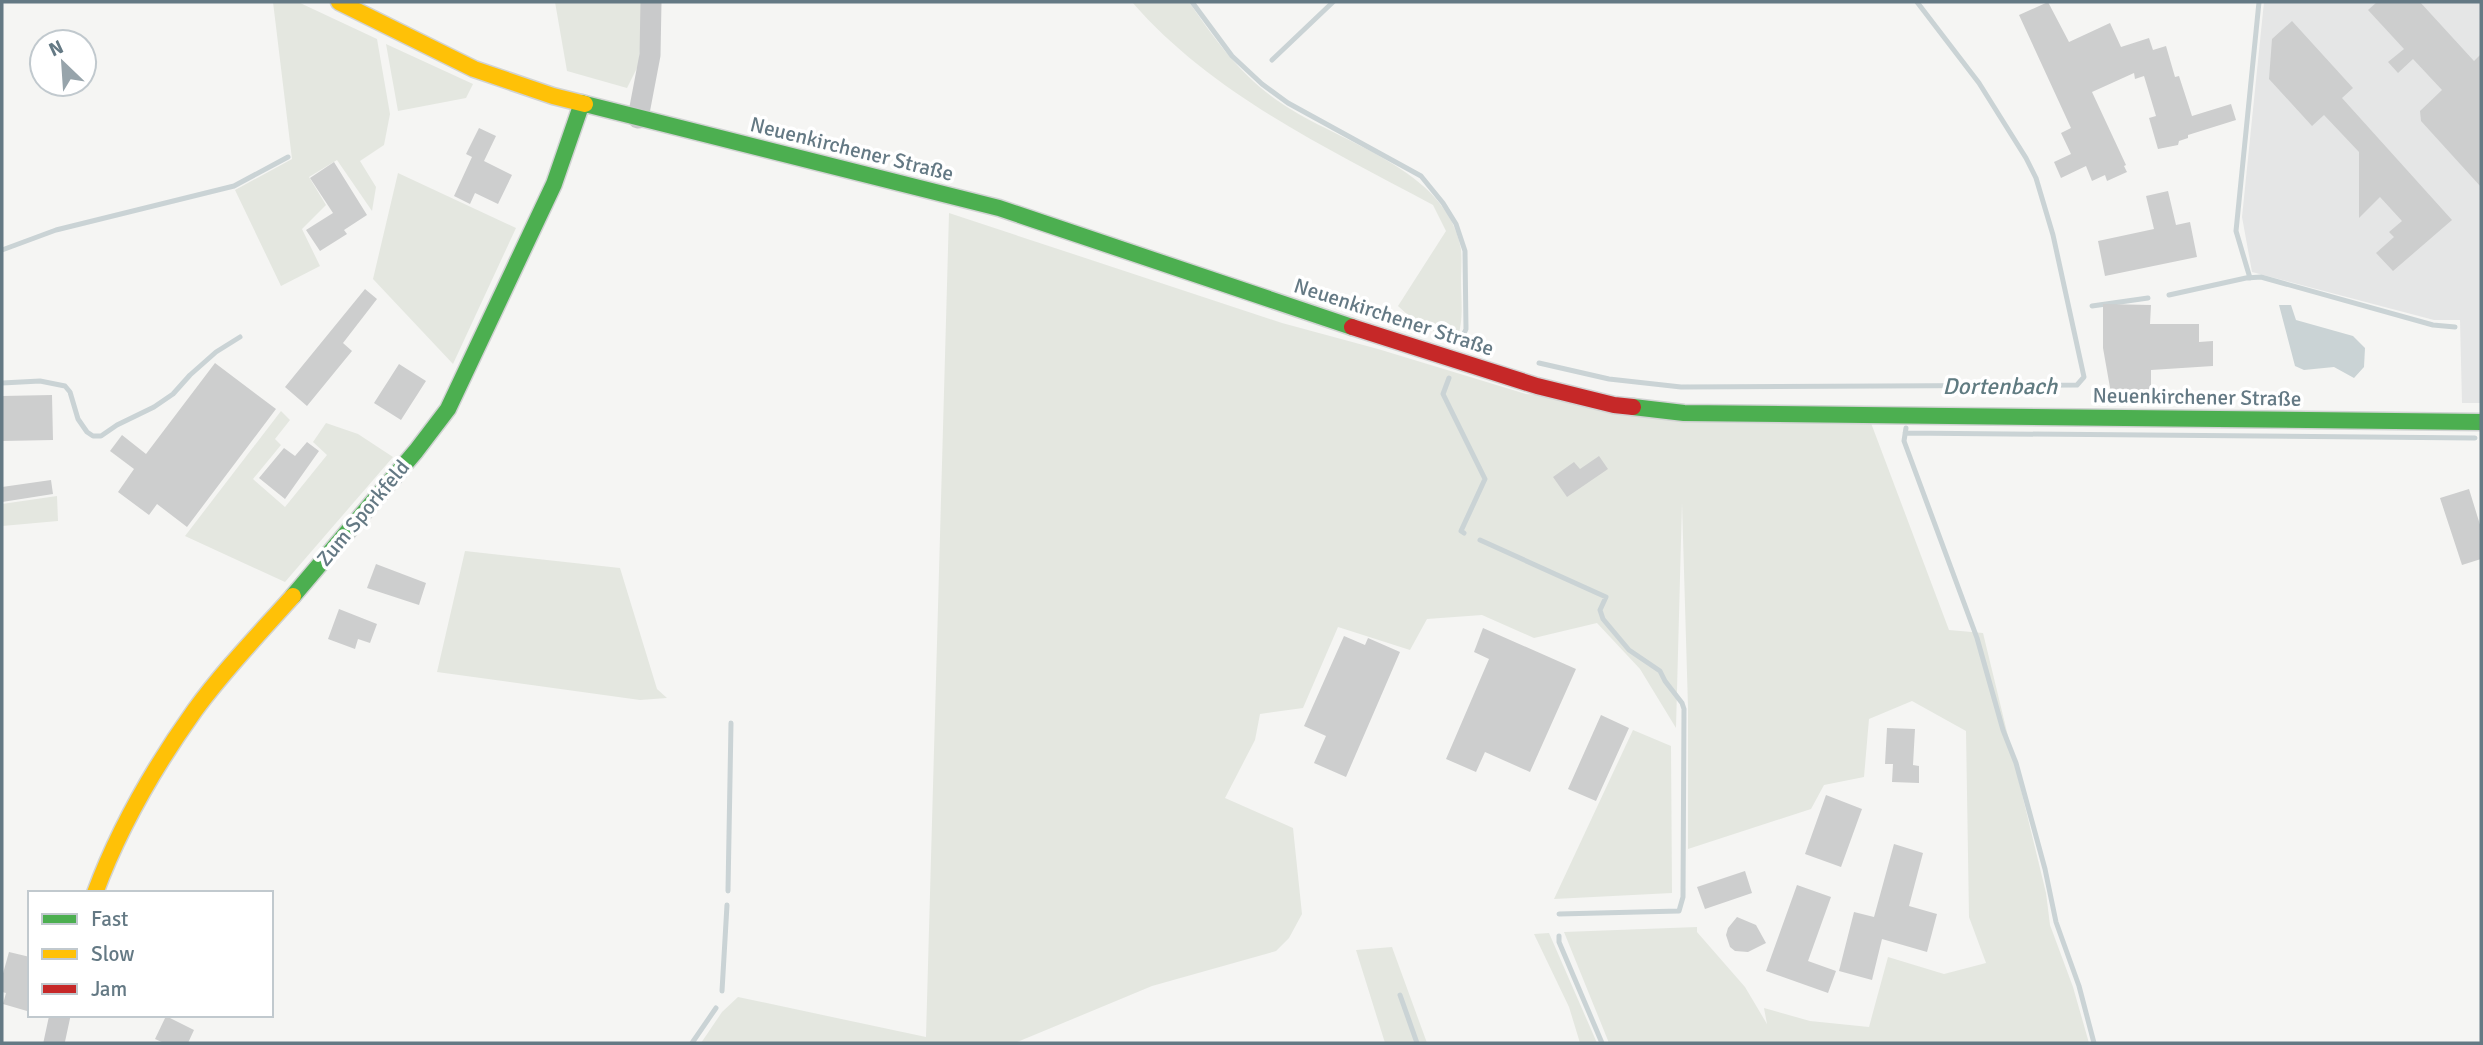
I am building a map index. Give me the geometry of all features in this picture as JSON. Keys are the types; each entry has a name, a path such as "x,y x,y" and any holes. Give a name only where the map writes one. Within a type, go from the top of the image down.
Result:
{"street":[{"name":"Neuenkirchener Straße","path":"339,2 474,69 553,96 999,208 1394,341 1537,386 1614,405 1684,413 2481,422"},
{"path":"638,118 650,55 651,2"},
{"name":"Zum Sporkfeld","path":"96,891 110,853 149,781 196,709 416,451 448,409 554,184 582,103"},
{"path":"54,1043 60,1017"}],"shaded area":[{"path":"273,2 298,2 377,39 390,114 384,145 360,161 376,187 372,211 337,160 309,177 326,205 302,229 320,266 281,286 235,190 292,159"},
{"path":"555,2 643,2 639,64 627,88 567,71"},
{"path":"1132,2 1189,2 1230,57 1267,93 1305,117 1388,161 1413,178 1435,198 1452,221 1461,249 1461,318 1457,339 1420,326 1398,306 1446,231 1433,205 1312,140 1235,92 1198,65"},
{"path":"2264,2 2481,2 2481,403 2462,403 2460,320 2434,320 2252,272 2242,217"},
{"path":"386,44 473,84 466,98 398,111"},
{"path":"398,173 516,228 453,364 373,279"},
{"path":"949,213 1282,323 1526,394 1871,423 1949,630 1983,633 2046,893 2050,925 2073,987 2089,1043 1609,1043 1564,932 1697,927 1697,932 1745,987 1767,1024 1764,1008 1810,1021 1869,1027 1888,957 1944,974 1986,963 1969,917 1966,731 1912,701 1869,719 1864,777 1824,785 1811,809 1688,849 1688,707 1682,503 1676,728 1640,669 1597,623 1534,638 1482,615 1427,619 1410,650 1338,627 1303,708 1260,714 1255,740 1225,798 1293,828 1302,914 1289,938 1276,951 1152,986 1015,1043 701,1043 722,1012 738,997 926,1037"},
{"path":"2279,305 2291,305 2296,320 2353,336 2365,348 2364,367 2354,378 2334,367 2304,370 2295,366"},
{"path":"281,411 290,420 275,439 281,445 253,479 285,507 327,455 313,442 326,423 358,434 393,457 285,582 185,536"},
{"path":"57,496 58,521 2,526 2,504"},
{"path":"465,551 620,568 657,689 667,698 640,700 437,672"},
{"path":"1633,730 1671,746 1672,893 1554,899"},
{"path":"1549,933 1597,1043 1580,1043 1569,1007 1534,934"},
{"path":"1392,947 1427,1043 1385,1043 1356,950"}],"building":[{"path":"2048,2 2069,42 2110,23 2121,47 2149,38 2153,50 2166,46 2175,77 2179,76 2192,116 2231,104 2236,120 2188,135 2188,138 2179,141 2178,145 2158,149 2149,118 2156,116 2144,76 2135,79 2134,73 2092,92 2127,172 2107,181 2105,175 2092,181 2086,166 2061,178 2054,162 2071,154 2061,133 2071,128 2019,15"},
{"path":"2377,2 2420,2 2474,61 2481,54 2481,187 2421,121 2420,111 2442,90 2413,59 2398,73 2388,62 2404,49 2368,10"},
{"path":"2292,21 2353,88 2342,98 2452,220 2393,271 2376,253 2394,237 2389,232 2402,221 2380,197 2359,218 2359,152 2324,115 2312,126 2269,79 2272,39"},
{"path":"479,128 496,136 484,161 512,175 498,204 475,193 470,204 454,196 472,157 466,154"},
{"path":"334,162 367,215 344,230 347,234 320,251 306,230 333,213 310,178"},
{"path":"2168,191 2176,225 2190,222 2197,257 2105,276 2098,241 2154,229 2146,196"},
{"path":"365,289 377,299 343,343 352,351 307,406 285,387"},
{"path":"2103,304 2151,305 2150,324 2199,324 2199,342 2213,341 2213,366 2151,370 2151,399 2112,399 2103,348"},
{"path":"215,363 276,409 187,527 157,504 149,515 118,492 134,469 110,451 122,435 146,454"},
{"path":"399,364 426,381 401,420 374,403"},
{"path":"52,395 53,440 2,441 2,396"},
{"path":"307,442 319,451 285,499 259,478 284,448 295,456"},
{"path":"1599,456 1608,469 1567,497 1553,477 1574,462 1580,469"},
{"path":"51,480 53,494 2,502 2,487"},
{"path":"2469,489 2481,528 2481,559 2462,565 2440,498"},
{"path":"376,564 426,583 419,605 367,588"},
{"path":"339,609 377,624 370,643 358,639 355,649 328,639"},
{"path":"1483,628 1576,669 1530,772 1485,752 1476,772 1446,759 1489,659 1474,652"},
{"path":"1344,636 1365,645 1368,638 1400,652 1346,777 1314,763 1326,736 1304,726"},
{"path":"1601,715 1629,728 1596,801 1568,789"},
{"path":"1887,728 1915,729 1913,765 1919,766 1919,783 1892,782 1893,764 1885,764"},
{"path":"1826,795 1862,809 1841,867 1805,854"},
{"path":"1894,844 1923,853 1909,906 1937,914 1927,952 1882,939 1872,980 1839,971 1854,912 1874,917"},
{"path":"1745,871 1752,893 1705,909 1697,887"},
{"path":"1797,885 1831,897 1808,961 1836,971 1828,993 1766,971"},
{"path":"1737,917 1756,925 1766,943 1748,952 1735,951 1730,947 1726,935"},
{"path":"9,952 28,957 27,1011 3,1004 6,993 2,992 2,977"},
{"path":"166,1017 194,1030 188,1043 164,1043 155,1039"}],"waterway":[{"path":"1192,2 1232,56 1262,84 1288,103 1421,176 1443,203 1456,224 1465,251 1466,329 1462,338"},
{"path":"1272,60 1333,2"},
{"name":"Dortenbach","path":"1539,363 1609,379 1681,387 2077,385 2084,377 2053,235 2036,178 1979,83 1917,2"},
{"path":"2250,278 2236,231 2259,2"},
{"path":"2,250 56,230 234,186 288,157"},
{"path":"2169,295 2261,277 2433,325 2455,327"},
{"path":"2092,306 2148,298"},
{"path":"2,383 40,381 65,386 70,392 78,419 87,432 93,436 101,436 173,394 216,352 240,337"},
{"path":"1449,378 1443,394 1485,479 1461,531 1464,533"},
{"path":"1906,428 1904,441 1977,638 2003,730 2016,763 2045,869 2056,922 2079,986 2094,1043"},
{"path":"1905,433 2475,438"},
{"path":"1480,540 1606,597 1600,610 1603,619 1629,650 1660,671 1684,709 1683,897 1679,911 1559,914"},
{"path":"728,891 731,723"},
{"path":"722,991 727,905"},
{"path":"1559,936 1559,942 1602,1043"},
{"path":"1400,995 1417,1043"},
{"path":"692,1043 716,1008"}],"traffic: fast":[{"path":"293,596 416,451 448,409 554,184 582,103"},
{"path":"585,104 999,208 1352,327"},
{"path":"1633,407 1684,413 2481,422"}],"traffic: slow":[{"path":"339,2 474,69 585,104"},
{"path":"96,891 127,821 180,731 218,681 293,596"}],"traffic: jam":[{"path":"1352,327 1537,386 1614,405 1633,407"}]}
